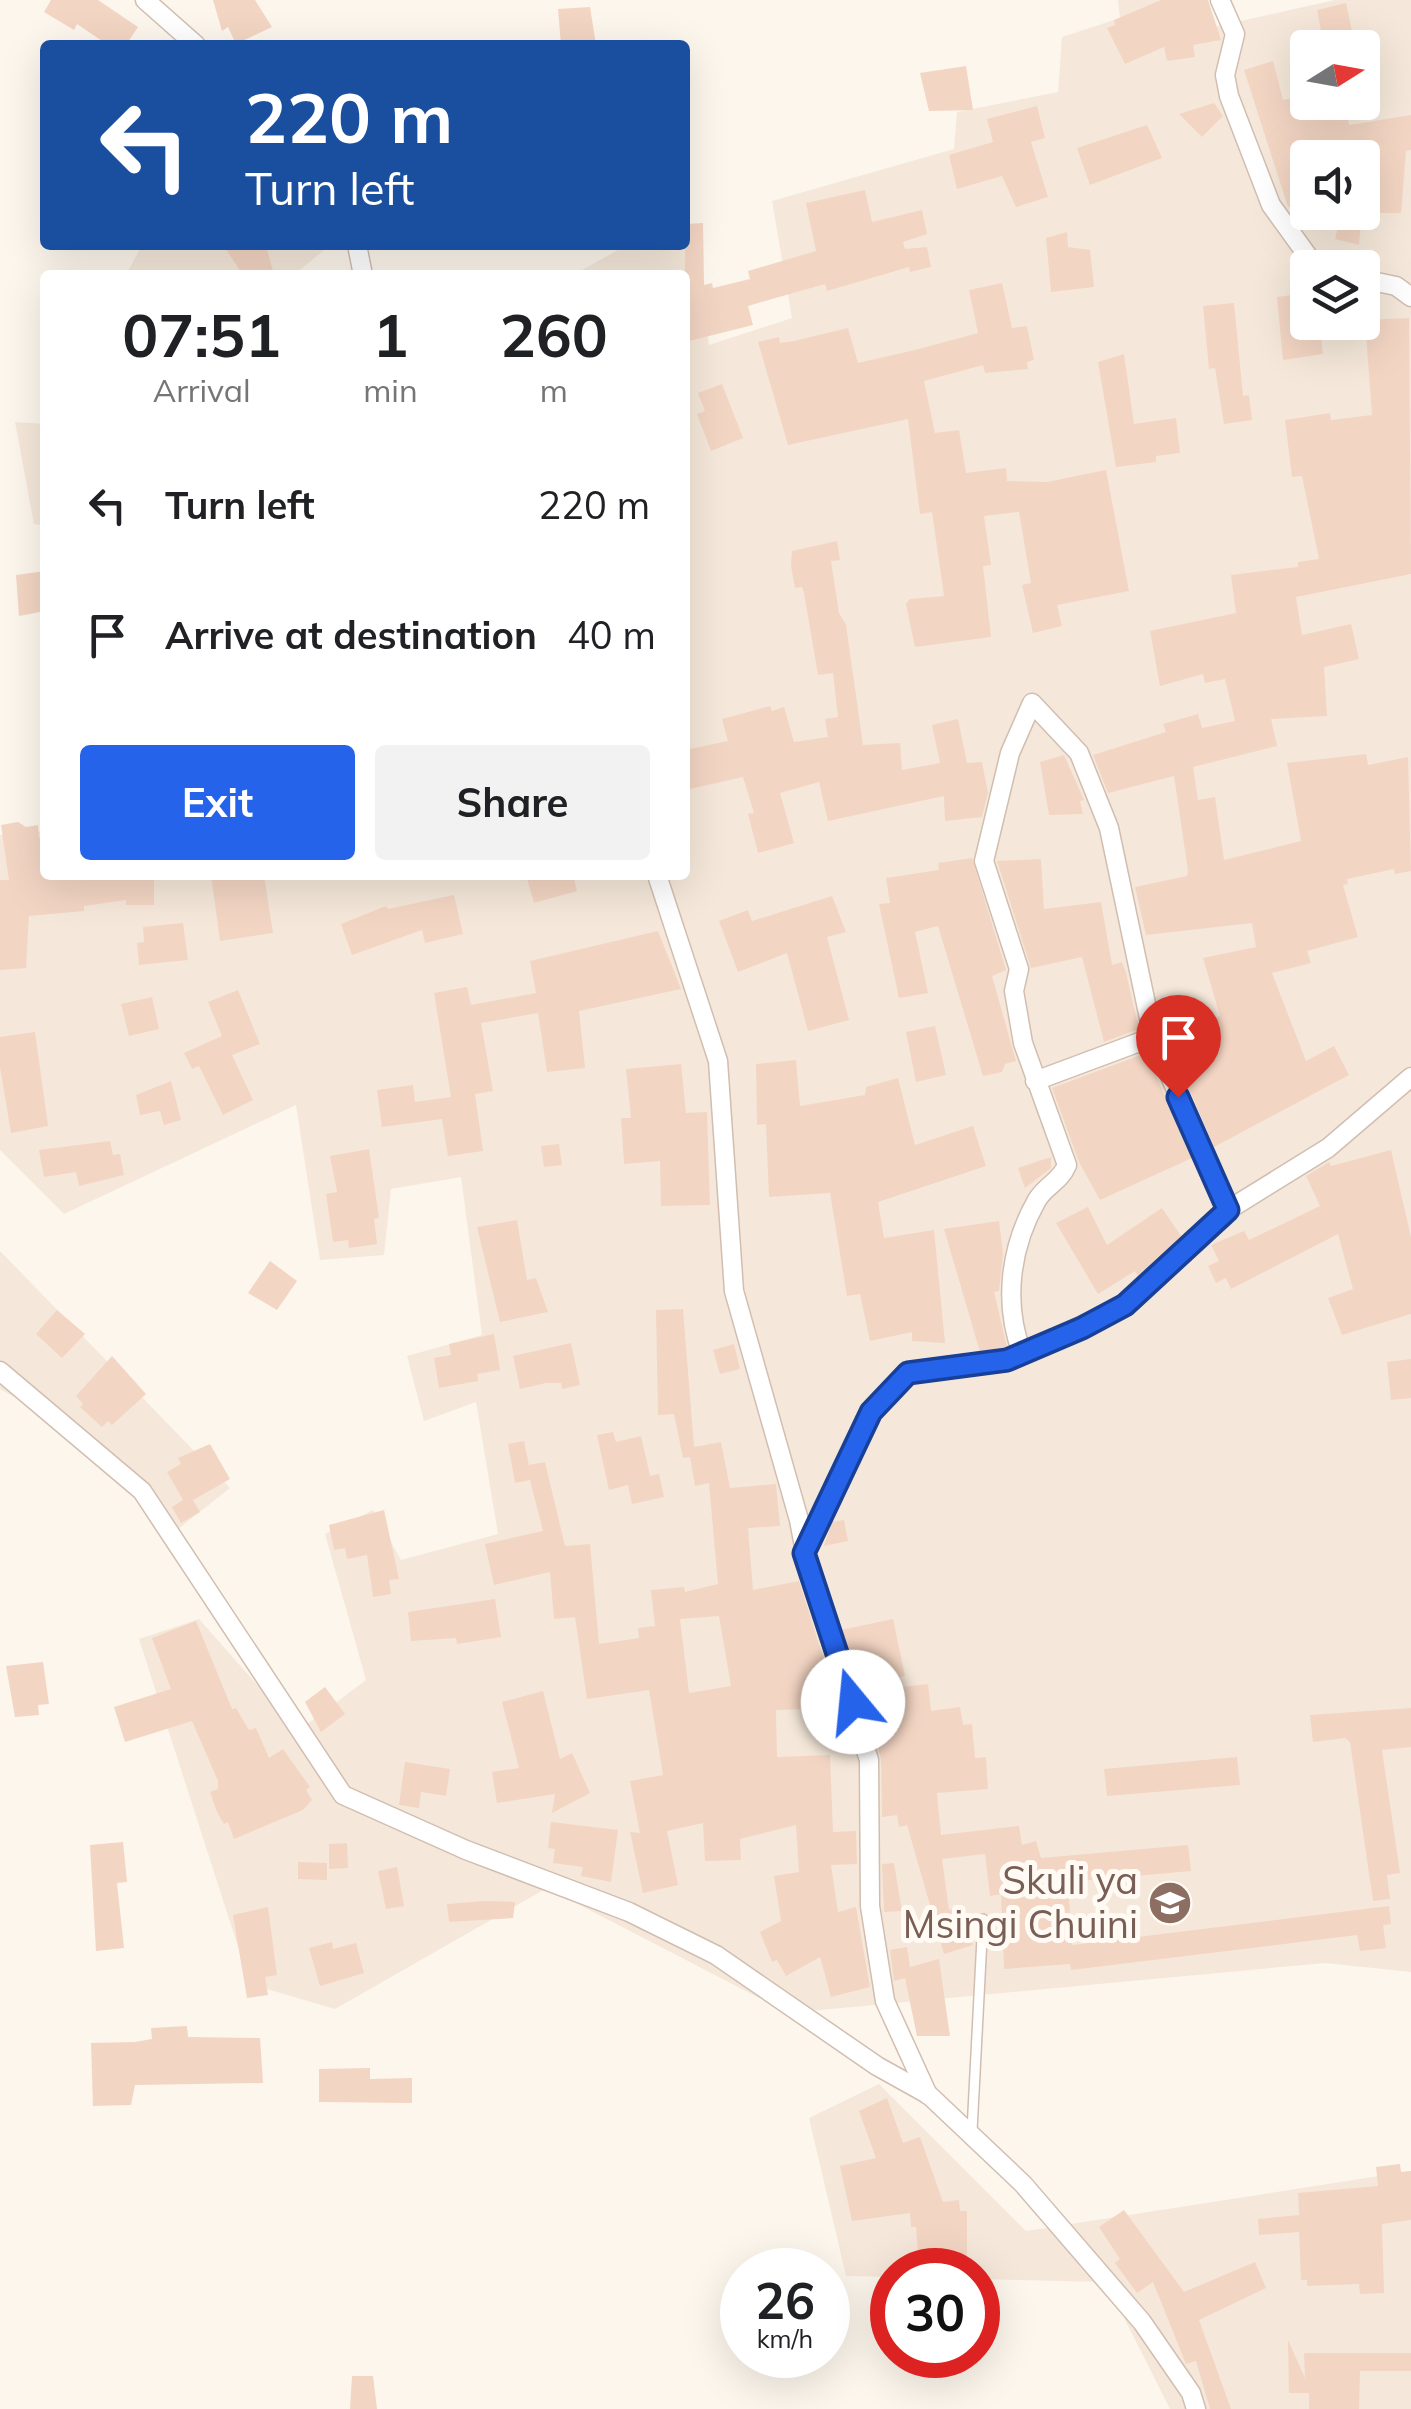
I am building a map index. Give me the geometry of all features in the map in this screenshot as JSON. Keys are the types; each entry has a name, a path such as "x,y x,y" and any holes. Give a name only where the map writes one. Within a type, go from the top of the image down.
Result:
{"street":[{"path":"145,0 190,40"},
{"path":"1220,0 1234,34 1225,75 1229,96 1271,205 1304,250"},
{"path":"1380,283 1396,286 1411,297"},
{"path":"1022,1353 1009,1303 1015,1258 1040,1195 1061,1180 1067,1165 1023,1043 1014,991 1018,968 984,861 1010,752 1032,703 1079,754 1109,828 1153,1037 1228,1210"},
{"path":"659,880 718,1061 734,1291 799,1520 804,1553 869,1760 870,1906 885,2001 928,2096"},
{"path":"1036,1081 1153,1037"},
{"path":"804,1553 871,1412 908,1373 989,1365 1082,1328 1125,1305 1228,1210 1328,1148 1411,1077"},
{"path":"0,1371 142,1492 343,1795 466,1850 629,1912 716,1954 877,2066 928,2096 1023,2184 1142,2322 1191,2393 1196,2409"}],"lane":[{"path":"972,2139 983,1918"}],"shaded area":[{"path":"1118,0 1197,0 1205,29 1335,0 1411,0 1411,1972 1325,1963 788,2013 547,1888 335,2009 250,1984 139,1639 199,1619 298,1731 366,1680 325,1534 373,1510 401,1560 498,1534 476,1402 424,1421 407,1356 482,1335 461,1177 391,1189 384,1255 320,1260 296,1105 64,1214 0,1150 0,835 40,831 40,880 690,880 690,270 582,270 618,250 690,250 690,229 709,345 792,318 772,201 954,149 957,112 1058,92 1062,37 1120,18"},
{"path":"139,250 324,250 300,270 129,270"},
{"path":"15,422 40,424 40,525 34,524"},
{"path":"0,1251 230,1488 173,1533 103,1446 0,1389"},
{"path":"879,2084 1026,2231 1411,2171 1411,2409 1170,2409 1106,2282 1000,2280 1000,2248 870,2248 870,2277 850,2276 850,2248 839,2248 809,2118"}],"building":[{"path":"51,0 98,0 138,27 129,40 101,40 77,24 74,30 44,12"},
{"path":"213,0 255,0 272,27 244,40 234,40 228,27 222,31"},
{"path":"1161,0 1208,0 1221,40 1193,45 1195,57 1167,61 1164,47 1125,64 1107,28 1115,25 1114,20"},
{"path":"1346,3 1352,30 1321,30 1317,10"},
{"path":"590,7 595,40 561,40 558,9"},
{"path":"1273,61 1283,100 1290,99 1290,120 1348,120 1349,125 1411,115 1411,150 1406,151 1401,213 1380,213 1380,140 1290,140 1288,207 1244,70"},
{"path":"966,66 973,110 929,111 920,73"},
{"path":"1214,103 1223,116 1202,137 1179,114"},
{"path":"1037,106 1045,138 1031,142 1048,197 1016,207 1002,176 957,189 949,155 993,142 987,119"},
{"path":"1147,125 1162,158 1090,185 1077,148"},
{"path":"865,190 872,222 922,210 927,234 903,242 905,249 927,247 931,267 910,272 909,267 827,291 825,284 748,306 753,325 690,341 690,270 685,270 685,250 690,250 690,224 703,223 704,285 712,283 713,288 750,279 748,271 816,251 806,203"},
{"path":"1337,230 1360,230 1359,245 1335,239"},
{"path":"1067,232 1068,247 1090,250 1094,287 1051,292 1046,238"},
{"path":"226,250 267,250 273,270 240,270"},
{"path":"1002,283 1012,328 1027,326 1034,360 1027,362 1028,369 985,373 983,365 924,381 935,433 959,430 966,473 1006,468 1007,481 1047,482 1106,470 1129,591 1057,605 1062,626 1033,633 1022,585 1031,583 1019,512 984,516 991,565 983,566 991,637 915,647 906,604 910,599 944,596 932,512 920,514 908,419 788,445 758,342 779,337 780,343 794,341 848,328 858,363 915,350 978,333 969,290"},
{"path":"1290,295 1290,340 1321,340 1323,354 1283,360 1277,297"},
{"path":"1234,303 1243,396 1249,395 1252,420 1224,424 1215,368 1209,369 1203,306"},
{"path":"1409,318 1411,574 1296,597 1302,635 1351,624 1359,659 1324,667 1327,716 1271,719 1277,746 1193,767 1198,800 1215,797 1224,860 1301,841 1287,763 1366,754 1368,765 1408,757 1411,871 1395,874 1394,869 1347,879 1348,884 1343,885 1358,937 1307,951 1311,963 1272,973 1306,1061 1334,1046 1349,1075 1214,1147 1166,1035 1220,1016 1203,958 1256,947 1252,923 1146,935 1135,887 1187,876 1188,871 1174,776 1108,793 1093,755 1166,732 1163,724 1198,714 1202,728 1235,721 1225,679 1205,683 1203,674 1160,686 1150,631 1236,613 1231,575 1298,567 1298,562 1319,559 1302,476 1292,477 1285,420 1330,413 1331,420 1372,415 1366,340 1380,340 1380,319"},
{"path":"1124,354 1134,424 1176,418 1180,453 1156,456 1156,462 1116,467 1098,362"},
{"path":"722,384 743,438 711,451 697,414 705,411 698,393"},
{"path":"837,541 840,560 831,561 839,613 846,625 863,745 900,743 902,770 940,763 932,725 958,719 967,763 982,762 988,793 982,817 945,821 944,796 828,821 819,782 780,793 794,843 758,853 748,814 754,813 743,777 690,789 690,749 728,741 722,719 770,706 772,711 784,707 794,742 828,737 825,719 838,717 833,673 818,675 804,593 802,587 795,588 792,551"},
{"path":"40,572 40,612 19,616 16,575"},
{"path":"1064,755 1084,800 1080,801 1083,814 1049,815 1040,762"},
{"path":"1,825 38,825 40,880 154,880 154,905 126,905 126,900 84,906 84,911 29,916 26,968 0,970 0,880 9,880"},
{"path":"972,858 1006,970 992,976 1016,1061 1005,1064 1002,1072 983,1076 938,926 915,932 928,993 899,998 879,904 890,903 886,878 939,870 938,863"},
{"path":"1041,859 1044,909 1101,902 1112,965 1122,962 1139,1029 1104,1042 1082,957 1031,968 997,861"},
{"path":"212,880 265,880 273,933 220,941"},
{"path":"527,880 574,880 577,891 534,903"},
{"path":"454,895 463,934 425,943 422,930 352,955 341,924 386,906 388,909"},
{"path":"832,896 846,932 827,937 849,1020 808,1031 787,953 738,972 719,921 748,910 752,921"},
{"path":"183,923 188,960 139,965 137,943 144,942 143,927"},
{"path":"658,931 681,989 579,1011 585,1068 547,1072 538,1013 481,1023 493,1091 475,1094 483,1151 448,1156 442,1119 382,1127 377,1090 413,1085 415,1102 451,1097 434,993 467,987 471,1005 536,993 530,961"},
{"path":"238,990 260,1044 232,1055 253,1100 223,1115 199,1066 192,1069 184,1053 222,1036 208,1002"},
{"path":"152,997 159,1029 129,1036 121,1004"},
{"path":"935,1026 946,1075 916,1082 906,1032"},
{"path":"35,1032 48,1126 11,1133 0,1067 0,1037"},
{"path":"1146,1053 1192,1158 1100,1200 1079,1162 1052,1088"},
{"path":"796,1060 800,1106 865,1095 866,1087 898,1078 915,1145 973,1126 986,1166 878,1202 884,1238 934,1230 945,1343 912,1341 912,1332 870,1341 860,1294 847,1296 830,1193 769,1197 766,1124 757,1125 756,1064"},
{"path":"681,1064 686,1113 707,1112 710,1205 661,1206 660,1161 624,1164 621,1118 631,1118 626,1069"},
{"path":"171,1081 181,1120 164,1125 160,1111 140,1115 136,1095"},
{"path":"110,1141 113,1155 120,1154 124,1175 79,1186 76,1172 44,1177 39,1150"},
{"path":"559,1144 562,1165 544,1167 541,1146"},
{"path":"369,1149 379,1218 374,1219 377,1244 349,1248 348,1240 333,1242 326,1194 337,1192 330,1156"},
{"path":"1391,1150 1411,1237 1411,1314 1342,1335 1328,1298 1353,1289 1338,1234 1231,1289 1226,1278 1216,1283 1208,1266 1219,1261 1211,1245 1244,1231 1249,1240 1320,1206 1306,1176 1329,1162 1331,1166"},
{"path":"1051,1157 1051,1168 1025,1188 1018,1168"},
{"path":"1088,1207 1107,1245 1162,1208 1181,1236 1138,1276 1135,1271 1098,1294 1056,1223"},
{"path":"517,1220 527,1280 536,1278 548,1312 500,1322 477,1227"},
{"path":"999,1221 1003,1253 999,1291 994,1292 1007,1347 980,1352 944,1229"},
{"path":"270,1261 297,1281 277,1310 248,1293"},
{"path":"683,1309 694,1447 721,1442 730,1488 776,1484 780,1526 748,1528 753,1590 799,1581 836,1708 776,1710 777,1757 830,1755 833,1832 856,1831 857,1864 831,1865 838,1912 856,1907 870,1987 831,1997 820,1957 786,1976 777,1960 772,1962 760,1932 781,1921 774,1876 799,1872 796,1825 740,1839 741,1860 705,1861 703,1823 667,1831 678,1885 643,1893 630,1832 640,1833 630,1781 663,1775 649,1690 587,1699 575,1617 554,1619 550,1572 494,1585 485,1544 543,1531 530,1480 515,1483 508,1444 524,1441 529,1465 545,1462 565,1546 590,1544 599,1644 639,1638 638,1628 655,1626 651,1590 684,1587 685,1592 718,1584 709,1483 695,1486 690,1457 683,1458 674,1414 658,1415 656,1310","holes":["719,1616 731,1686 689,1693 680,1619"]},
{"path":"57,1310 85,1334 62,1358 36,1334"},
{"path":"494,1334 500,1370 477,1374 478,1381 439,1388 434,1358 451,1355 449,1344"},
{"path":"571,1343 580,1385 562,1389 561,1383 546,1383 520,1389 513,1356"},
{"path":"734,1344 740,1369 720,1374 713,1350"},
{"path":"112,1356 146,1394 112,1425 108,1421 102,1427 80,1407 83,1404 76,1396"},
{"path":"1411,1359 1411,1398 1391,1400 1387,1362"},
{"path":"613,1432 616,1442 641,1436 650,1476 659,1474 664,1497 632,1504 628,1485 609,1490 597,1435"},
{"path":"210,1444 230,1479 193,1500 200,1512 181,1523 172,1507 183,1500 167,1472 181,1464 178,1458"},
{"path":"384,1510 399,1579 389,1580 391,1594 373,1597 367,1555 347,1559 345,1548 334,1550 329,1525"},
{"path":"844,1520 848,1541 824,1546 832,1522"},
{"path":"495,1599 501,1637 457,1644 456,1638 411,1641 408,1612"},
{"path":"893,1619 905,1676 859,1687 841,1630"},
{"path":"196,1621 232,1709 236,1708 249,1730 256,1728 269,1758 283,1749 310,1787 306,1790 312,1800 303,1810 234,1839 228,1822 224,1824 217,1812 210,1792 218,1789 218,1781 192,1721 125,1742 114,1707 171,1689 152,1638"},
{"path":"43,1662 49,1704 38,1705 39,1715 15,1717 6,1666"},
{"path":"928,1684 931,1711 960,1707 963,1725 972,1724 975,1758 986,1757 988,1789 937,1793 941,1835 1019,1826 1022,1845 1036,1841 1041,1858 1188,1845 1191,1871 1068,1882 1072,1945 1389,1906 1391,1924 1383,1925 1386,1948 1360,1951 1357,1935 1071,1970 1070,1964 1004,1969 1001,1894 990,1896 985,1854 942,1859 949,1910 961,1906 973,1945 944,1954 907,1825 899,1827 897,1815 882,1817 881,1759 874,1735 897,1732 893,1688"},
{"path":"325,1687 345,1714 321,1732 305,1702"},
{"path":"543,1691 560,1759 572,1753 590,1793 552,1813 555,1794 497,1803 492,1772 519,1768 502,1702"},
{"path":"1411,1708 1411,1747 1382,1750 1400,1873 1387,1875 1390,1899 1373,1901 1350,1742 1345,1738 1313,1742 1310,1715"},
{"path":"1237,1757 1240,1785 1107,1796 1104,1769"},
{"path":"405,1762 450,1769 446,1796 421,1792 419,1808 399,1805"},
{"path":"551,1822 618,1830 611,1882 581,1876 583,1867 553,1863 555,1849 548,1848"},
{"path":"123,1842 127,1882 117,1883 124,1948 96,1951 90,1845"},
{"path":"347,1843 348,1868 329,1869 329,1844"},
{"path":"298,1862 327,1863 327,1880 298,1879"},
{"path":"894,1863 902,1911 884,1912 882,1864"},
{"path":"397,1867 404,1906 386,1909 378,1871"},
{"path":"515,1902 513,1918 449,1922 447,1904"},
{"path":"268,1907 277,1975 265,1977 268,1995 247,1998 233,1915"},
{"path":"332,1942 333,1949 356,1943 364,1973 320,1986 309,1948"},
{"path":"907,1947 910,1967 939,1959 950,2036 917,2036 905,1978 894,1981 890,1950"},
{"path":"187,2026 188,2037 260,2038 263,2083 135,2085 131,2105 93,2106 91,2043 152,2039 151,2028"},
{"path":"370,2068 370,2079 412,2078 412,2103 319,2102 319,2069"},
{"path":"887,2098 903,2143 920,2137 943,2202 959,2200 960,2211 967,2211 967,2248 918,2248 910,2213 852,2221 840,2166 876,2158 859,2111"},
{"path":"1400,2164 1401,2172 1411,2171 1411,2220 1382,2224 1384,2293 1360,2294 1359,2284 1307,2286 1307,2280 1301,2280 1299,2232 1259,2235 1258,2219 1299,2215 1298,2193 1378,2186 1376,2167"},
{"path":"1124,2210 1184,2292 1255,2262 1266,2288 1199,2320 1231,2409 1210,2409 1196,2361 1186,2364 1153,2282 1137,2293 1115,2263 1120,2259 1099,2227"},
{"path":"1288,2340 1305,2378 1304,2353 1411,2353 1411,2371 1360,2371 1359,2409 1309,2409 1309,2393 1289,2393"},
{"path":"352,2376 373,2376 377,2409 350,2409"}],"place":[{"name":"Skuli ya Msingi Chuini","path":"1170,1903"}],"route":[{"path":"853,1702 804,1553 871,1412 908,1373 1007,1360 1125,1305 1228,1210 1178,1097"}]}
